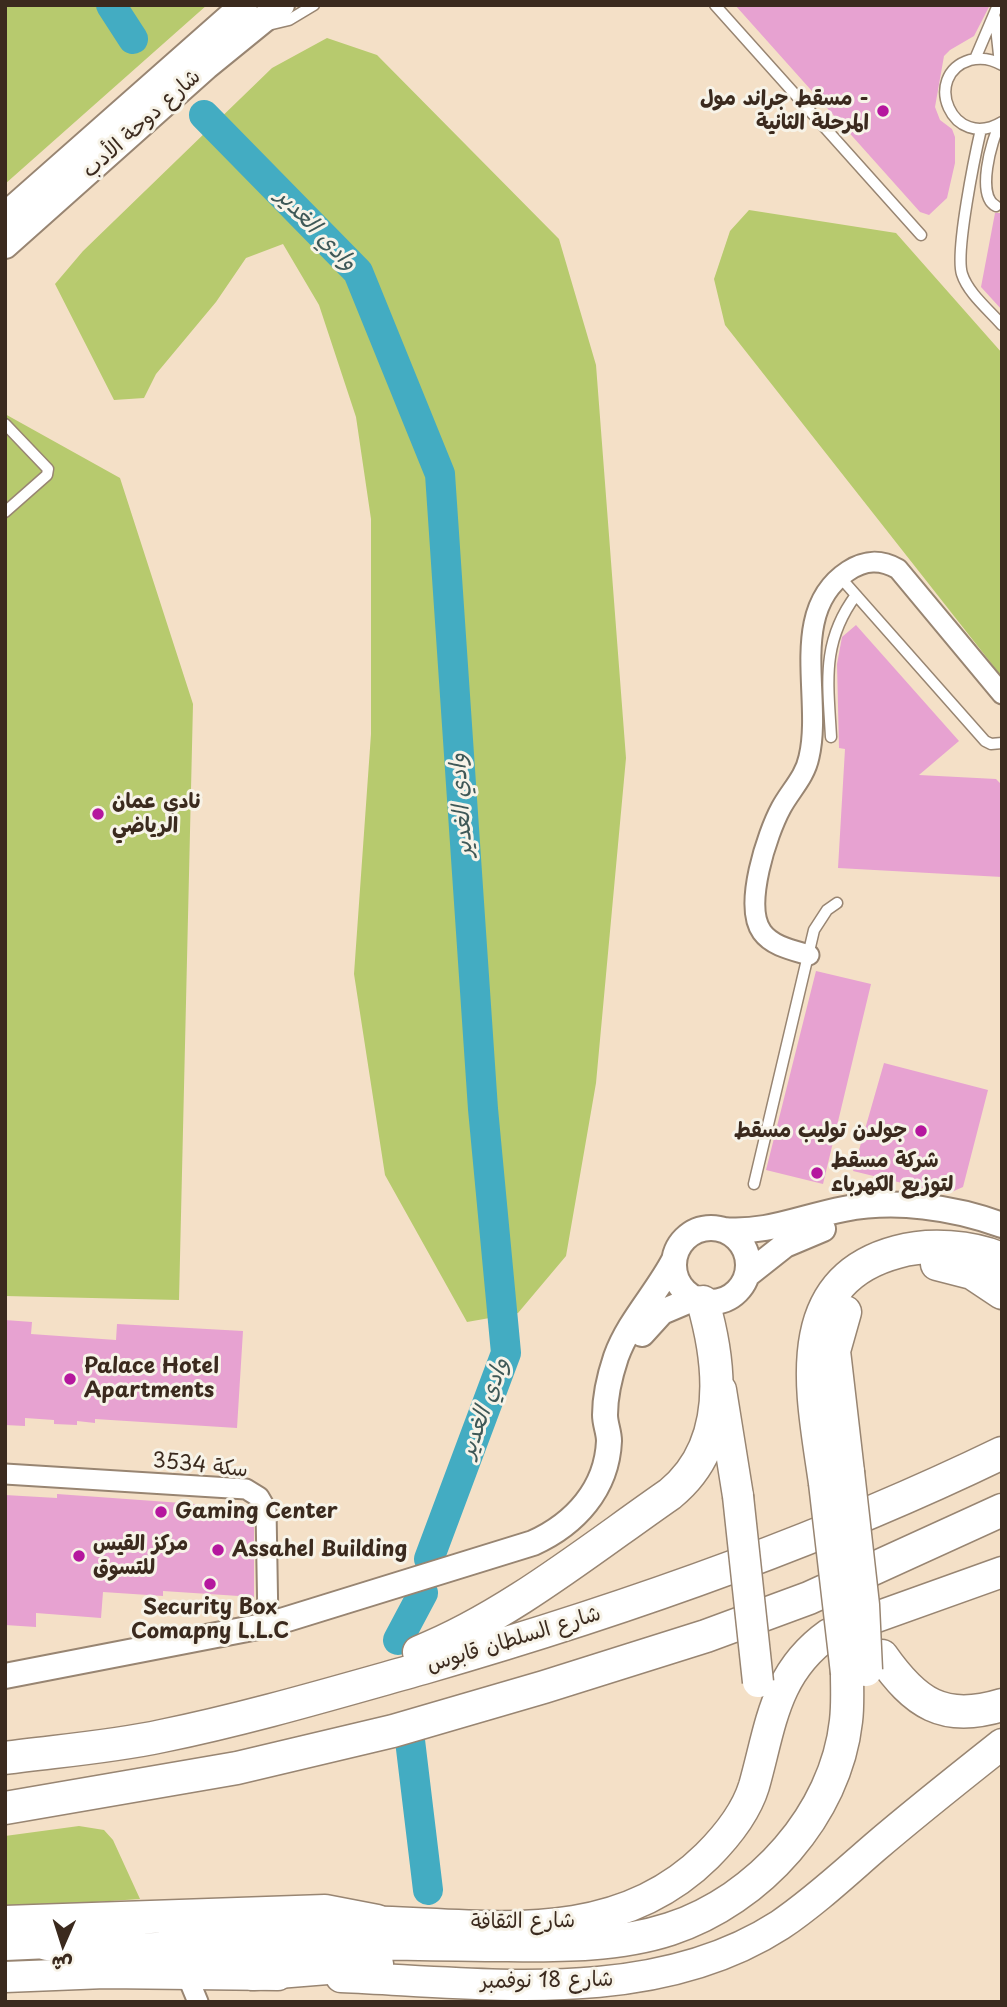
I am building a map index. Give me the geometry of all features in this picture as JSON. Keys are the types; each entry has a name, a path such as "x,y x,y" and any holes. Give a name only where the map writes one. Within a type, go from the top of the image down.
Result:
{"highway":[{"path":"253,1974 344,1965 609,1962 665,1950 715,1929 767,1896 793,1873 835,1817 861,1752 866,1718 863,1605 836,1478 812,1389 811,1359 816,1329 833,1294 849,1275 876,1258 916,1247 954,1248 1002,1259"},
{"path":"47,1944 89,1949 285,1943 553,1945 640,1936 684,1923 738,1894 765,1872 810,1818 839,1755 846,1721 865,1666 836,1478 834,1351 838,1328 865,1282 890,1270 918,1262 946,1265 972,1273 1002,1293"},
{"path":"365,1684 395,1664 446,1642 505,1607 680,1486 696,1467 710,1437 718,1376 713,1335 699,1300"},
{"path":"770,1554 939,1466 1002,1428"},
{"name":"شارع السلطان قابوس","path":"5,1758 160,1737 522,1640 770,1554 928,1489 1002,1453"},
{"path":"5,1808 237,1768 393,1731 544,1687 706,1636 809,1598 1002,1510"},
{"path":"865,1666 917,1699 935,1707 984,1710 1002,1705"},
{"path":"5,1922 325,1911 377,1921"},
{"path":"192,1988 188,1961 199,1952 262,1951 285,1943"}],"main road":[{"name":"شارع دوحة الأدب","path":"5,216 249,16 281,5"},
{"name":"شارع دوحة الأدب","path":"5,245 249,16"},
{"path":"478,1923 536,1919 580,1909 638,1885 673,1861 718,1814 739,1776 751,1740 758,1682 738,1496 718,1376"},
{"name":"شارع الثقافة","path":"5,1945 114,1940 225,1924 275,1920 543,1926 591,1920 637,1905 677,1882 713,1850 741,1812 752,1791 782,1686 802,1657 815,1644 829,1634 1002,1572"},
{"name":"شارع 18 نوفمبر","path":"192,1988 253,1974 565,1984 629,1980 681,1969 731,1951 790,1918 1002,1744"},
{"path":"5,1977 192,1988"}],"street":[{"path":"809,955 771,942 760,930 755,915 760,868 768,838 808,762 813,636 821,602 840,576 866,562 877,561 898,569 1002,694"},
{"path":"5,1676 268,1625 533,1543 561,1529 583,1508 600,1481 607,1456 607,1401 616,1359 632,1324 654,1295 688,1236 705,1229 760,1230 844,1209 892,1205 939,1209 1002,1225"},
{"path":"609,1430 621,1378 639,1339 662,1312 699,1300 731,1297 747,1275 771,1254 800,1237 846,1224 891,1220 937,1224 1002,1241"},
{"path":"723,1230 744,1248 747,1275"},
{"path":"674,1260 676,1278 687,1294 699,1300"},
{"name":"سكة 3534","path":"5,1474 246,1489 260,1497 265,1509 268,1625"}],"lane":[{"path":"249,16 289,20 314,5"},
{"path":"715,5 921,235"},
{"path":"975,59 995,18 998,5"},
{"path":"995,18 1001,65 975,59 965,62 950,76 945,97 948,107 961,123 981,129 1001,123"},
{"path":"996,206 989,201 986,194 990,150 1001,123"},
{"path":"981,129 974,159 960,266 968,286 1002,325"},
{"path":"5,424 48,469 47,475 5,512"},
{"path":"840,576 985,741 991,744 1002,743"},
{"path":"831,737 829,651 836,629 856,595"},
{"path":"754,1184 819,919 836,903"}],"green space":[{"path":"5,5 207,5 5,184"},
{"path":"327,38 377,55 559,239 596,365 626,758 596,1083 566,1256 518,1313 467,1322 385,1175 354,974 371,734 371,519 356,417 319,305 283,244 246,258 216,302 156,374 144,398 114,400 55,284 83,251 272,68"},
{"path":"749,210 896,233 1002,353 1002,677 725,325 714,279 730,231"},
{"name":"نادي عمان الرياضي","path":"5,414 120,478 193,704 179,1300 5,1296"},
{"path":"79,1826 104,1830 113,1840 140,1899 5,1908 5,1836"}],"building":[{"name":"مسقط جراند مول - المرحلة الثانية","path":"735,5 990,5 974,36 944,56 935,107 940,120 952,129 955,137 955,163 947,198 929,215 920,212"},
{"path":"995,213 1002,213 1002,310 981,287"},
{"path":"856,625 959,741 919,775 996,779 1002,785 1002,877 838,868 845,749 839,748 837,664 842,637"},
{"path":"816,971 871,984 823,1184 766,1170"},
{"name":"جولدن توليب مسقط","path":"884,1063 988,1090 963,1187 947,1194 853,1171"},
{"path":"5,1320 32,1322 31,1334 116,1340 117,1324 243,1331 237,1428 95,1419 95,1423 77,1421 77,1425 54,1424 54,1420 25,1418 25,1426 5,1425"},
{"path":"57,1494 251,1508 254,1512 254,1597 163,1591 163,1596 103,1592 101,1618 36,1613 36,1627 5,1625 5,1495 57,1498"}],"waterway":[{"name":"وادي الغدير","path":"111,5 133,39"},
{"name":"وادي الغدير","path":"204,115 358,272 440,474 483,1109 506,1353 429,1559"},
{"name":"وادي الغدير","path":"398,1640 423,1593"},
{"name":"وادي الغدير","path":"409,1732 428,1890"}],"place":[{"name":"مسقط جراند مول - المرحلة الثانية","path":"883,111"},
{"name":"نادي عمان الرياضي","path":"98,814"},
{"name":"جولدن توليب مسقط","path":"921,1131"},
{"name":"شركة مسقط لتوزيع الكهرباء","path":"817,1173"},
{"name":"Palace Hotel Apartments","path":"70,1379"},
{"name":"Gaming Center","path":"161,1512"},
{"name":"Assahel Building","path":"218,1550"},
{"name":"مركز القيس للتسوق","path":"79,1556"},
{"name":"Security Box Comapny L.L.C","path":"210,1584"}]}
